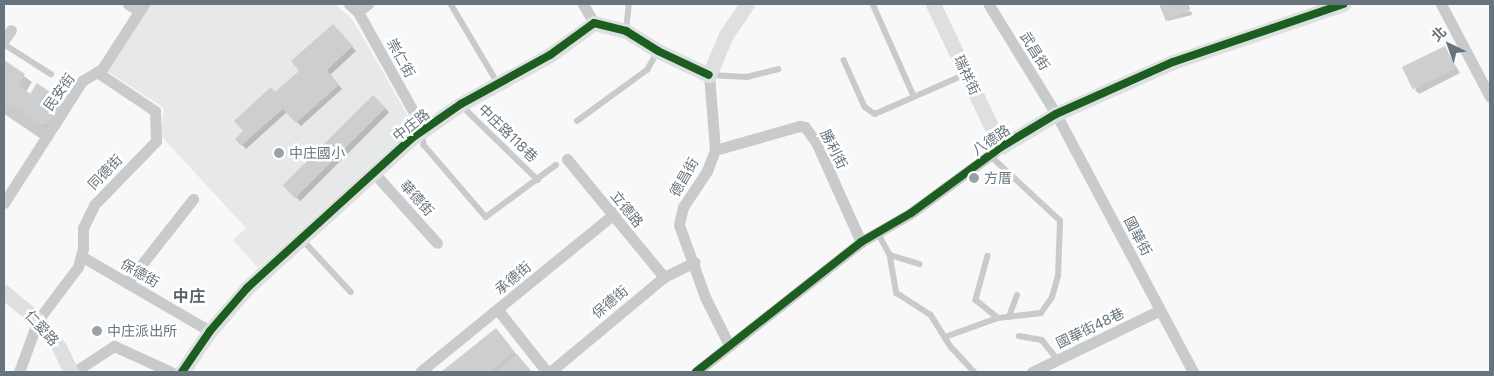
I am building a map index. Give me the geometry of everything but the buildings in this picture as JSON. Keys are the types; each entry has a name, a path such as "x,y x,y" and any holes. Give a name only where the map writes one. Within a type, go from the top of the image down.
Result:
{"street":[{"path":"128,4 141,7"},
{"path":"354,8 368,4"},
{"path":"583,4 594,23 626,30 658,51 709,75 726,35 748,4"},
{"name":"瑞祥街","path":"933,4 966,74 995,151"},
{"name":"武昌街","path":"988,4 1056,114"},
{"name":"八德路","path":"696,372 861,242 911,213 995,151 1056,114 1173,62 1321,7 1343,4"},
{"path":"1440,4 1490,97"},
{"name":"民安街","path":"4,203 82,81 102,69 141,7"},
{"name":"崇仁街","path":"354,8 423,129"},
{"name":"中庄路","path":"182,372 210,331 247,288 423,129 461,104 499,85 550,55 594,23"},
{"path":"4,42 11,30"},
{"name":"同德街","path":"19,372 38,320 78,267 81,256 83,228 94,204 156,141 155,111 97,72"},
{"name":"德昌街","path":"709,75 715,150 707,172 683,207 679,224 695,262 705,297 729,345"},
{"path":"4,107 46,136"},
{"name":"國華街","path":"1056,114 1193,372"},
{"name":"勝利街","path":"715,150 799,126 805,127 816,142 861,242"},
{"name":"立德路","path":"567,159 664,277"},
{"name":"華德街","path":"374,173 436,244"},
{"path":"128,283 193,199"},
{"name":"承德街","path":"420,372 625,205"},
{"name":"保德街","path":"81,256 210,331"},
{"name":"保德街","path":"548,372 664,277 695,262"},
{"name":"仁愛路","path":"4,292 38,320 59,347 72,372"},
{"path":"498,310 548,372"},
{"name":"國華街48巷","path":"1032,372 1160,310"},
{"path":"72,372 114,346 171,372"}],"lane":[{"path":"451,4 499,85"},
{"path":"626,30 629,4"},
{"path":"872,4 914,96"},
{"path":"4,42 51,74"},
{"path":"577,121 647,70 658,51"},
{"path":"844,60 869,112 875,114 966,74"},
{"path":"709,75 747,77 778,69"},
{"name":"中庄路118巷","path":"461,104 538,180"},
{"path":"423,129 424,145 486,217 556,165"},
{"path":"945,337 998,318 1041,313 1052,297 1058,276 1060,221 995,151"},
{"path":"878,233 890,255 897,293 931,315 945,337 974,372"},
{"path":"302,239 350,292"},
{"path":"890,255 920,264"},
{"path":"988,256 976,300 998,318"},
{"path":"1009,317 1017,295"},
{"path":"1019,336 1042,340 1058,360"}],"shaded area":[{"name":"中庄國小","path":"150,4 335,4 352,19 414,126 258,268 233,240 246,228 160,135 164,108 107,71"}],"cycle path":[{"path":"696,372 861,242 911,213 1001,147 1056,114 1173,62 1343,4"},
{"path":"182,372 210,331 247,288 412,138 461,104 550,55 594,23 626,31 658,51 709,75"}],"place":[{"name":"中庄國小","path":"279,153"},
{"name":"方厝","path":"974,178"},
{"name":"中庄派出所","path":"97,331"}],"district":[{"name":"中庄","path":"189,296"}]}
